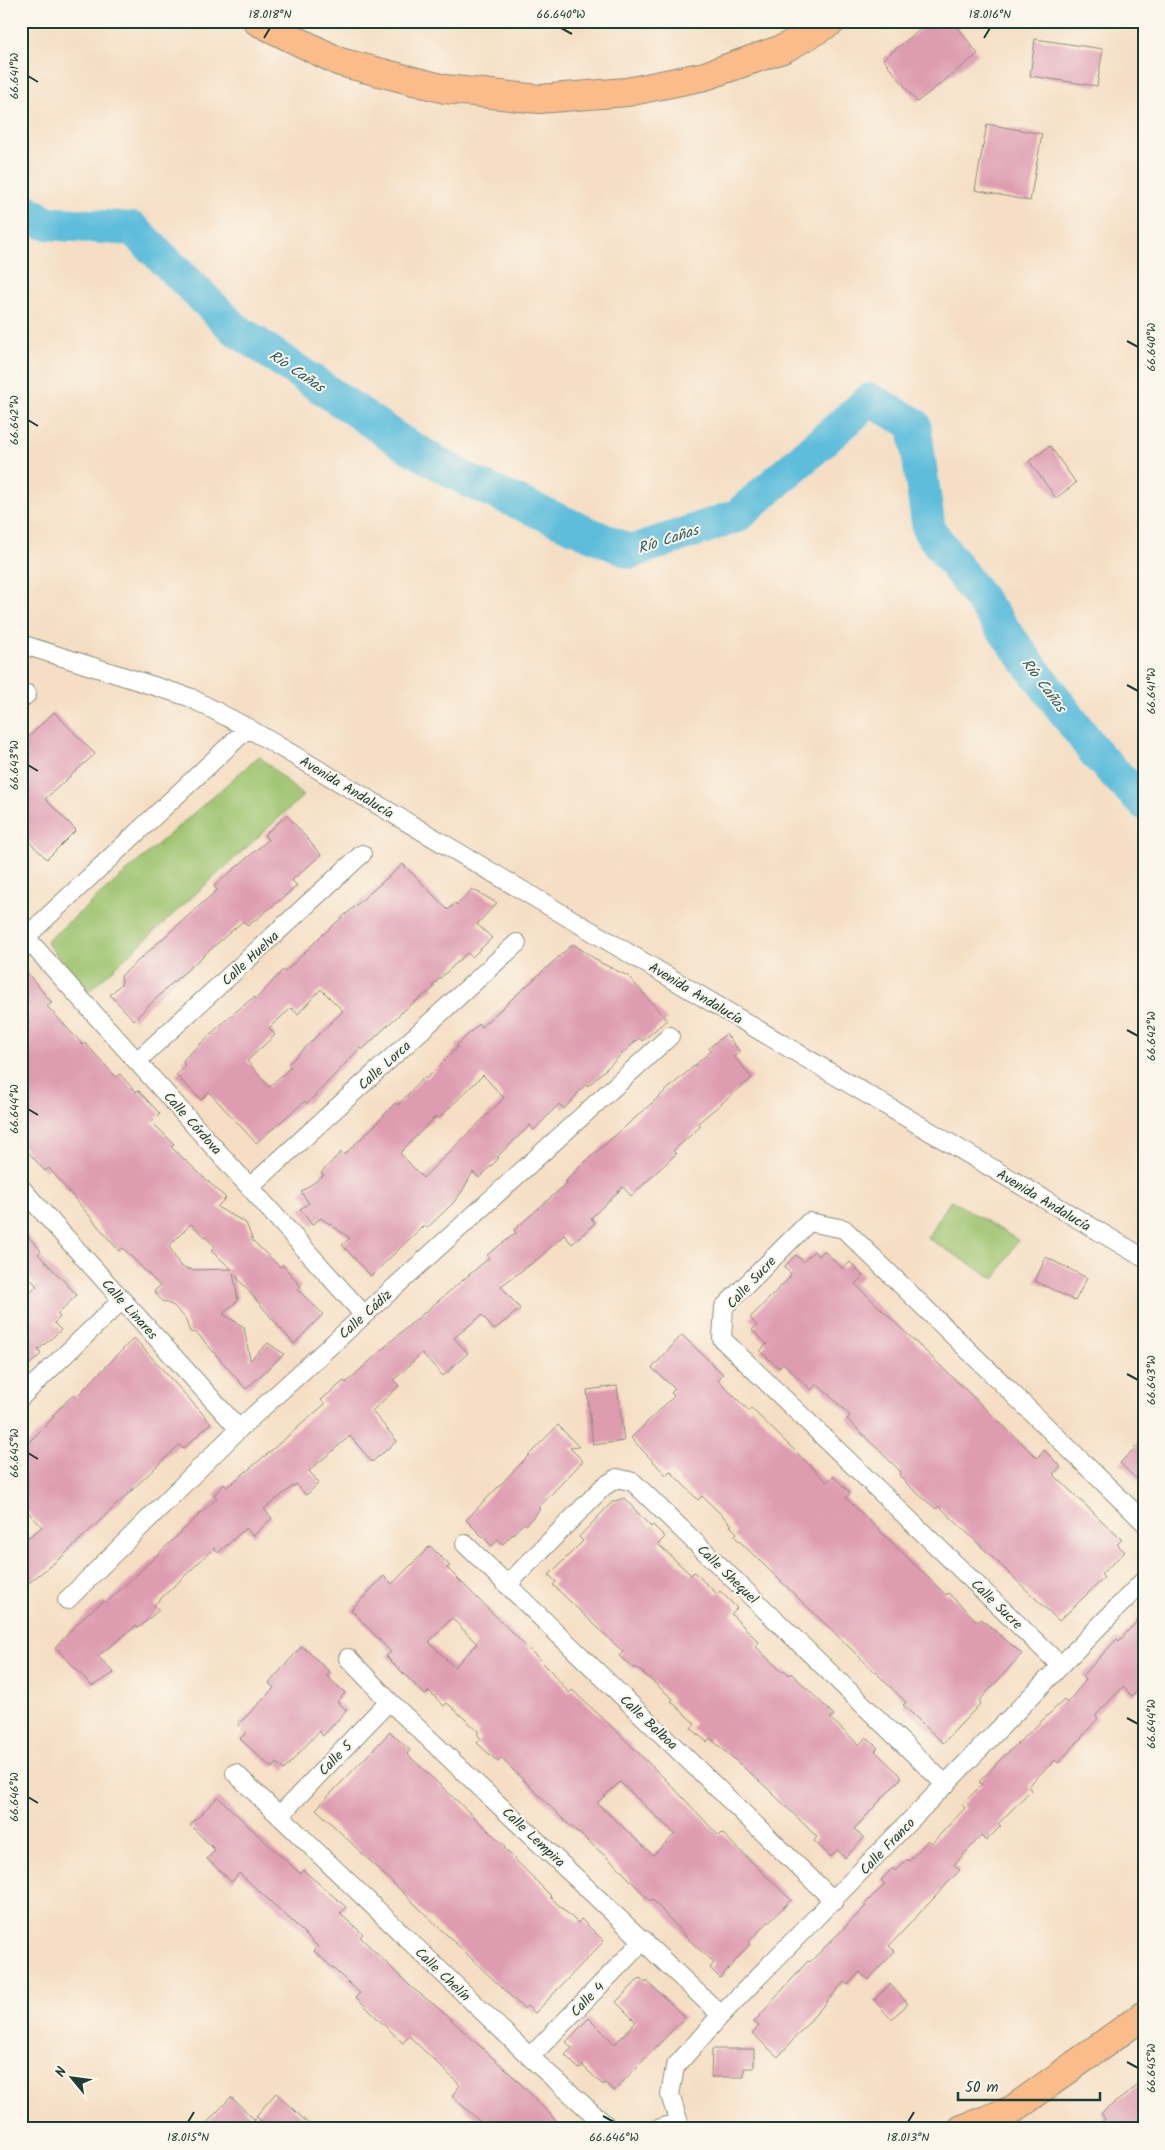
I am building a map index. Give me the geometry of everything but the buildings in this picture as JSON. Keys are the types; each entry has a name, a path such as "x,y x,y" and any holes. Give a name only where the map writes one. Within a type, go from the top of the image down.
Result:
{"main road":[{"path":"257,21 340,62 445,89 539,99 628,92 705,76 785,48 832,21"},
{"path":"962,2129 1012,2110 1144,2015"}],"street":[{"name":"Avenida Andalucía","path":"21,644 189,697 248,728 1144,1258"},
{"path":"24,934 248,728"},
{"name":"Calle Huelva","path":"137,1061 362,854"},
{"name":"Calle Córdova","path":"24,934 364,1315"},
{"name":"Calle Lorca","path":"250,1187 517,943"},
{"name":"Calle Cádiz","path":"67,1600 239,1429 670,1036"},
{"name":"Calle Linares","path":"21,1188 239,1429"},
{"name":"Calle Sucre","path":"1060,1665 722,1339 724,1308 809,1222 844,1229 1144,1522"},
{"path":"21,1397 122,1300"},
{"name":"Calle Shequel","path":"507,1585 603,1487 617,1478 633,1482 946,1785"},
{"name":"Calle Balboa","path":"464,1544 740,1808 834,1901"},
{"name":"Calle Franco","path":"679,2126 670,2095 675,2067 721,2015 834,1901 1144,1580"},
{"name":"Calle Lempira","path":"348,1658 389,1701 644,1940 721,2015"},
{"name":"Calle 5","path":"280,1815 389,1701"},
{"name":"Calle Chelín","path":"235,1773 530,2057 610,2129"},
{"name":"Calle 4","path":"530,2057 644,1940"},
{"path":"658,2129 679,2126"}],"green space":[{"path":"259,756 303,796 88,992 46,942"},
{"path":"951,1200 1018,1240 995,1279 927,1238"}],"waterway":[{"name":"Río Cañas","path":"21,207 45,223 133,229 234,328 403,443 471,482 631,552 737,516 870,400 914,424 929,530 1097,755 1144,803"}]}
